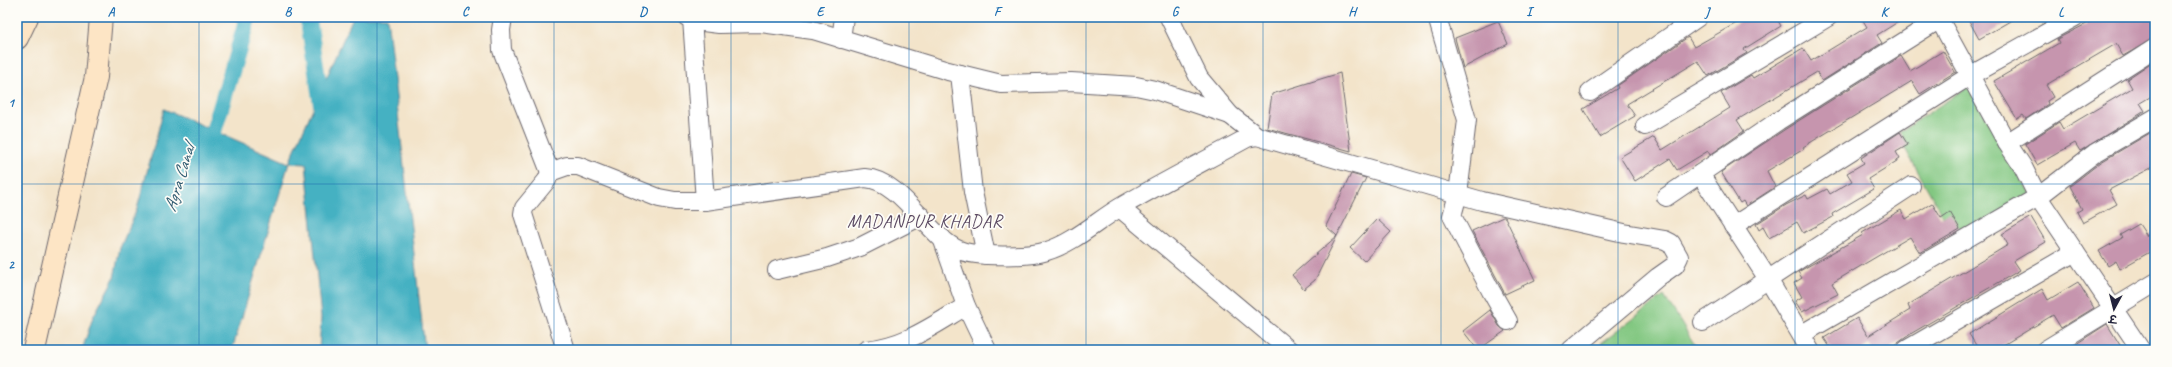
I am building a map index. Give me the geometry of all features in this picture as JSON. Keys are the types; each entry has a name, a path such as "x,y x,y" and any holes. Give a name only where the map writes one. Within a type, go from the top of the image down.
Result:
{"main road":[{"path":"17,38 27,17"},
{"path":"34,350 96,77 101,17"}],"street":[{"path":"503,17 501,30 502,50 550,172 548,180 524,208 523,214 566,350"},
{"path":"841,39 844,17"},
{"path":"1169,17 1199,78 1230,115 1257,136 1482,202 1664,240 1670,243 1678,256 1675,265 1658,277 1575,349"},
{"path":"1437,17 1467,120 1458,194 1452,216 1508,321"},
{"path":"1590,92 1698,17"},
{"path":"1645,126 1828,17"},
{"path":"1733,226 1971,75 2075,17"},
{"path":"705,201 689,18 719,24 761,23 814,30 960,74 1001,84 1071,82 1136,86 1155,90 1230,115"},
{"path":"1666,197 1778,121 1940,18 2007,143 2023,167 2038,196 2141,350"},
{"path":"2007,143 2155,48"},
{"path":"960,74 973,192 986,255"},
{"path":"1802,334 2038,196 2095,153 2155,118"},
{"path":"550,172 567,166 578,166 659,198 675,201 705,201 865,178 874,179 887,186 921,216 942,238 960,250 986,255 1035,254 1046,251 1075,237 1120,208 1247,138 1257,136"},
{"path":"1700,174 1768,279 1802,334 1810,350"},
{"path":"1702,322 1911,186"},
{"path":"1120,208 1289,350"},
{"path":"777,270 827,258 860,247 921,216"},
{"path":"942,238 966,306 987,350"},
{"path":"1906,350 2075,252"},
{"path":"2046,350 2155,283"},
{"path":"866,350 896,348 966,306"}],"green space":[{"path":"1969,86 2031,195 1956,240 1897,134"},
{"path":"1664,296 1698,350 1609,350 1601,343"}],"water":[{"path":"353,17 387,17 425,350 319,350 321,318 306,164 289,163"},
{"path":"164,109 289,163 232,350 82,350 93,317 114,278 120,248 137,209"}],"building":[{"path":"1747,17 1776,17 1781,26 1744,49 1747,53 1708,76 1698,61 1627,104 1635,116 1600,137 1583,109 1618,88 1617,86 1688,37 1694,47"},
{"path":"1861,17 1906,17 1877,35 1882,43 1822,81 1817,72 1737,120 1744,131 1710,155 1708,151 1677,170 1670,159 1635,181 1620,157 1654,137 1662,150 1730,108 1721,93 1751,75 1753,78 1803,48 1811,61 1867,27"},
{"path":"1967,17 2017,17 1979,39"},
{"path":"2100,17 2152,17 2155,23 2155,38 2123,56 2116,44 2046,85 2053,97 2047,101 2048,104 2026,119 2023,115 2017,119 1994,81 2059,43 2057,39"},
{"path":"1498,21 1508,44 1463,68 1455,38"},
{"path":"1943,51 1955,72 1920,94 1912,81 1803,147 1804,149 1767,171 1775,187 1746,206 1743,201 1740,203 1721,172 1901,56 1910,71"},
{"path":"2155,60 2155,94 2140,103 2145,111 2080,151 2075,143 2037,165 2025,144 2059,122 2063,129 2132,88 2127,79"},
{"path":"1340,73 1351,151 1267,128 1272,94"},
{"path":"2155,130 2155,166 2109,190 2117,204 2083,223 2077,212 2082,209 2070,186 2101,162"},
{"path":"1900,132 1908,145 1896,152 1900,159 1868,179 1874,189 1832,214 1833,217 1803,233 1797,222 1769,238 1763,227 1759,230 1756,224 1786,205 1806,195 1808,199 1827,189 1830,194 1852,181 1847,173 1864,163 1861,158"},
{"path":"1351,174 1366,178 1337,236 1326,226"},
{"path":"1932,203 1941,218 1950,212 1960,229 1920,253 1910,237 1832,283 1838,294 1802,312 1795,301 1802,297 1794,283 1802,278 1798,272 1863,235 1862,233 1901,210 1906,219"},
{"path":"1505,217 1535,280 1505,294 1472,231"},
{"path":"2031,217 2046,242 2014,261 2020,270 1912,333 1888,350 1873,350 1869,345 1861,350 1832,350 1824,338 1857,318 1868,336 1910,310 1908,305 2008,245 2002,234"},
{"path":"1377,219 1391,232 1364,261 1350,248"},
{"path":"2139,224 2147,236 2155,232 2155,249 2120,269 2116,261 2108,266 2099,251 2122,238 2120,235"},
{"path":"1337,236 1315,280 1304,289 1292,275"},
{"path":"2078,282 2094,308 2061,328 2053,315 1995,350 1979,350 1969,334 2042,289 2048,300"},
{"path":"1490,310 1499,326 1505,331 1478,350 1463,331"},
{"path":"2107,324 2123,350 2075,350 2073,346"}],"waterway":[{"name":"Agra Canal","path":"207,153 248,17"},
{"path":"308,17 323,114"}],"district":[{"name":"MADANPUR KHADAR","path":"925,221"}]}
